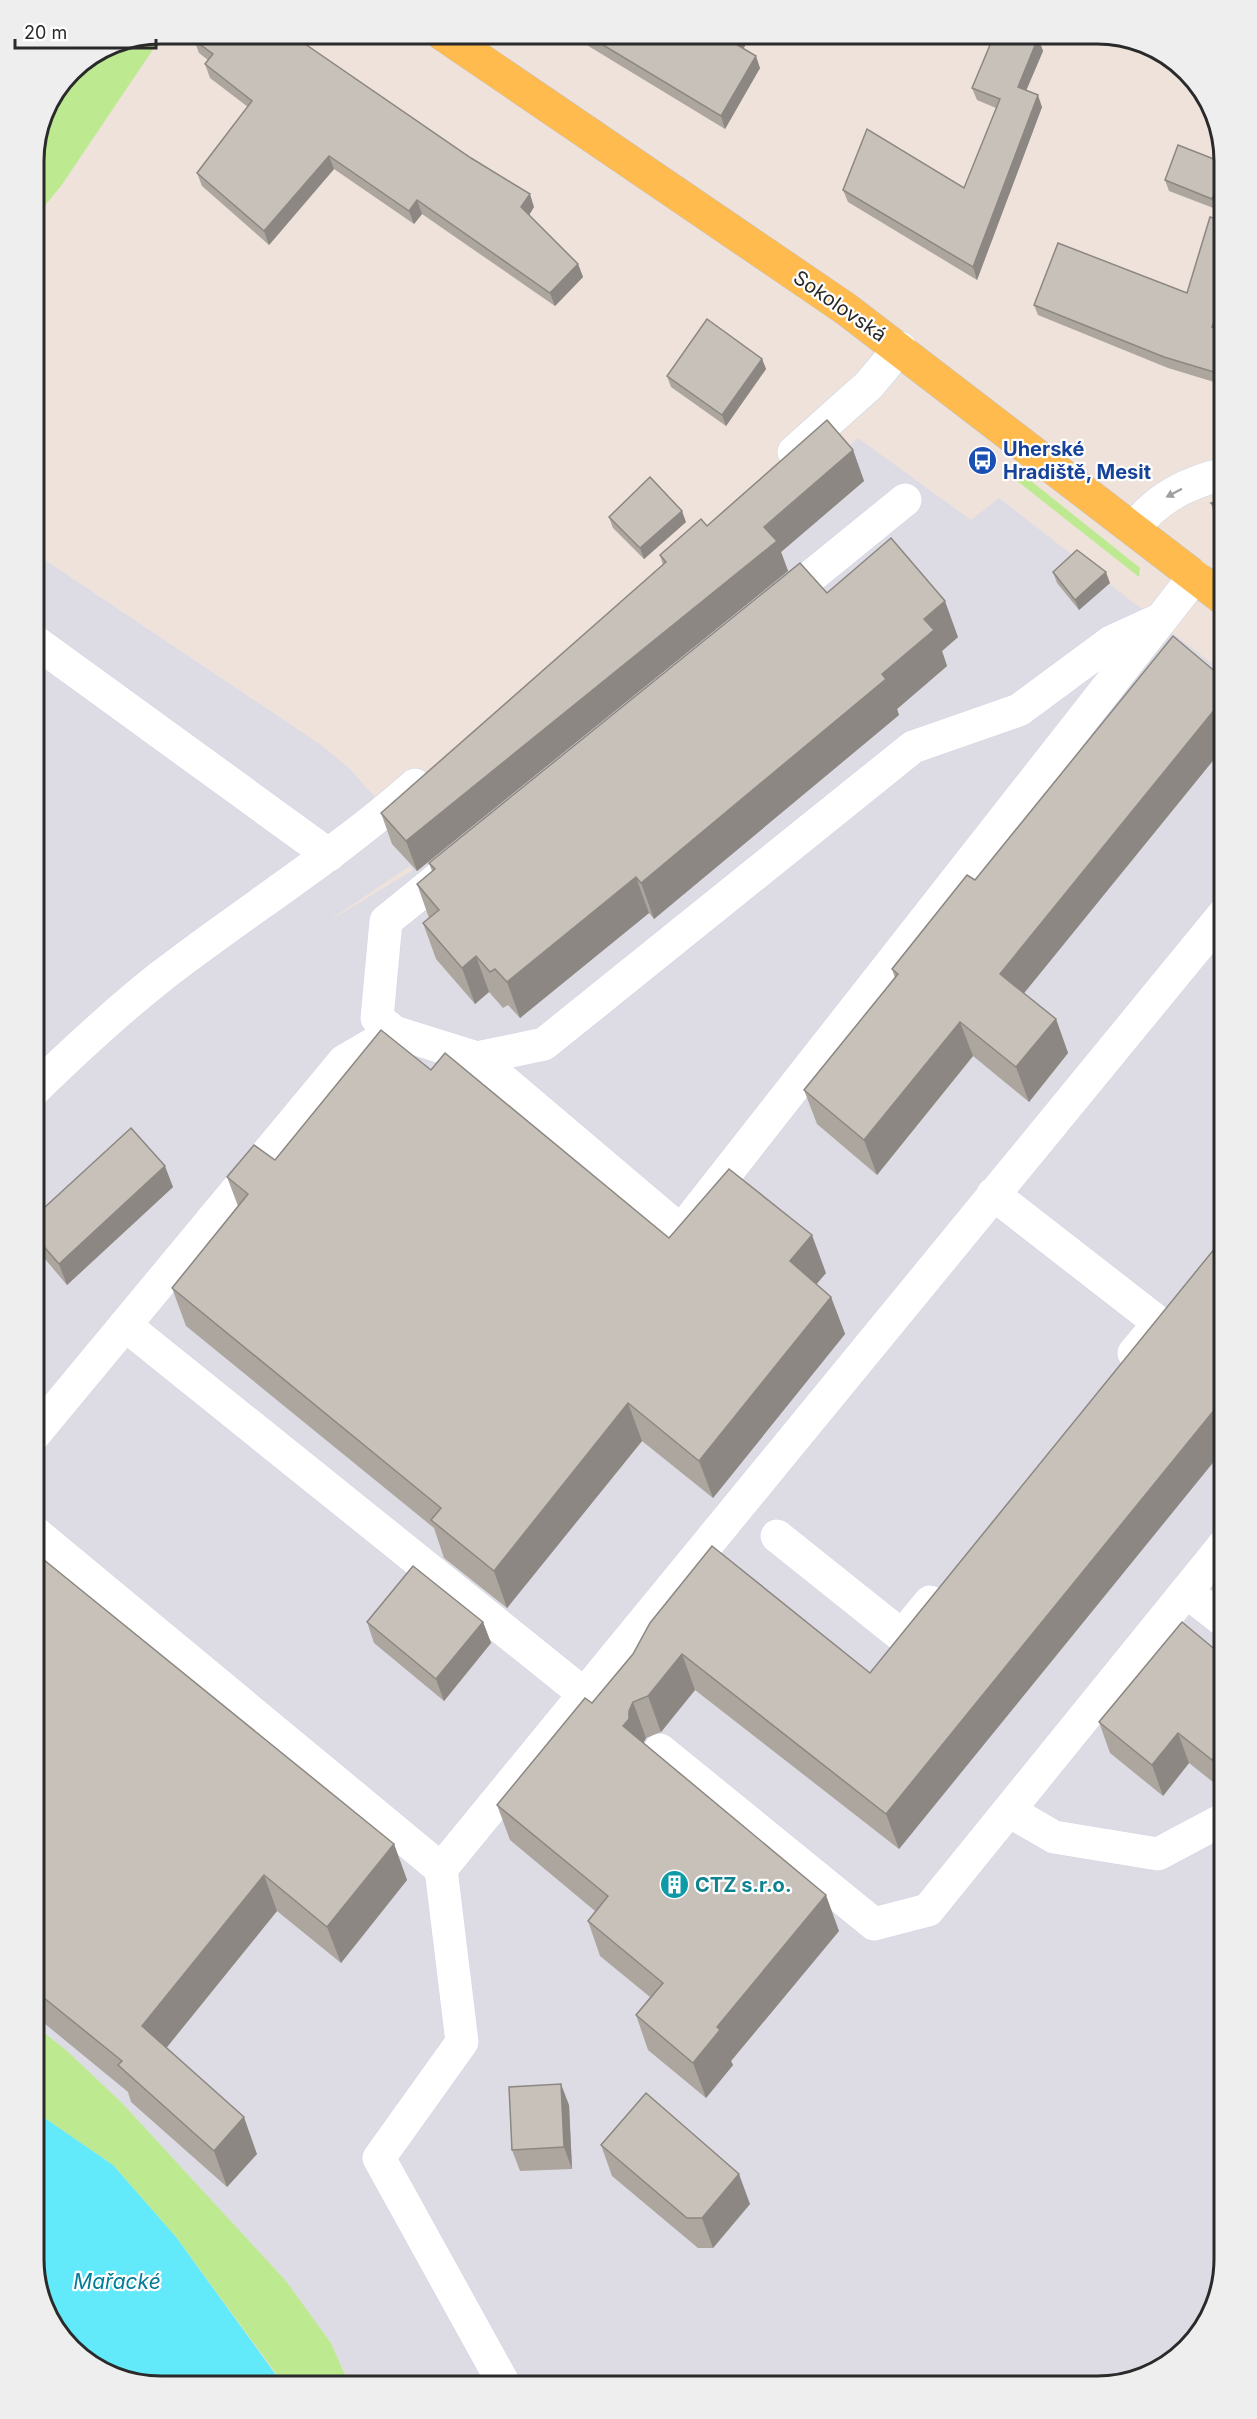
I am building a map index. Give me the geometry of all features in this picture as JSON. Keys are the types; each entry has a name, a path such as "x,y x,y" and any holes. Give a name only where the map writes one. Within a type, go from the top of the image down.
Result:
{"main road":[{"name":"Sokolovská","path":"457,44 826,295 900,348 1214,591"}],"street":[{"path":"768,475 869,385 900,348"},
{"path":"1134,529 1144,514 1169,495 1214,478"},
{"path":"757,620 905,500"},
{"path":"479,846 386,921 377,1018 394,1032 477,1058 681,1231 1195,576"},
{"path":"477,1058 544,1044 913,747 1019,710 1111,642 1159,620"},
{"path":"44,648 329,855"},
{"path":"44,1080 90,1036 160,978 366,828 438,765"},
{"path":"441,1869 1214,926"},
{"path":"44,1423 344,1061 394,1032"},
{"path":"993,1194 1160,1323 1114,1378"},
{"path":"125,1325 584,1694"},
{"path":"777,1536 902,1636 947,1581"},
{"path":"44,1540 441,1869 462,2042 379,2158 499,2375"},
{"path":"660,1749 874,1924 928,1910 1214,1558"},
{"path":"1187,1592 1214,1614"},
{"path":"1009,1811 1054,1837 1158,1854 1214,1825"}],"shaded area":[{"path":"858,438 971,520 999,498 1214,665 1214,2258 1210,2289 1194,2324 1174,2346 1155,2360 1134,2369 1096,2376 345,2375 331,2343 286,2281 122,2103 66,2050 44,2033 44,559 321,745 349,768 406,832","holes":["410,866 413,870 334,918"]}],"green space":[{"path":"157,44 61,186 44,207 44,153 47,130 59,102 83,73 102,59 123,50"},
{"path":"1007,473 1026,477 1140,568 1139,577"},
{"path":"44,2033 66,2050 122,2103 286,2281 331,2343 345,2375 277,2375 176,2237 113,2165 44,2118"}],"water":[{"name":"Mařacké","path":"44,2118 113,2165 176,2237 276,2375 138,2373 95,2356 68,2330 52,2303 44,2266"}],"building":[{"path":"199,44 305,44 471,158 530,194 521,207 578,264 550,293 417,200 409,211 329,156 264,231 197,173 252,101 205,64 213,54"},
{"path":"601,44 736,44 756,56 721,116"},
{"path":"990,44 1036,44 1018,87 1038,95 973,267 843,190 867,129 964,188 1000,99 972,88"},
{"path":"1178,145 1214,159 1212,199 1165,180"},
{"path":"1210,217 1214,218 1214,321 1212,327 1214,328 1214,372 1164,357 1034,305 1058,243 1187,293"},
{"path":"707,319 762,359 722,415 667,376"},
{"path":"827,420 853,450 764,527 777,541 406,841 381,813 666,562 660,555 701,519 707,526"},
{"path":"650,477 682,511 640,548 609,517"},
{"path":"891,538 945,601 924,619 934,630 882,674 886,679 641,883 636,877 507,982 495,969 490,972 476,956 462,968 423,923 439,910 417,884 435,869 429,863 800,563 827,593"},
{"path":"1077,550 1106,572 1075,600 1053,572"},
{"path":"1173,636 1214,671 1214,710 1000,974 1056,1019 1016,1067 960,1022 864,1140 804,1090 898,974 892,969 967,875 975,880"},
{"path":"381,1030 431,1070 445,1053 669,1238 729,1169 812,1235 790,1261 831,1297 699,1461 628,1403 494,1571 431,1520 441,1508 172,1288 248,1194 227,1177 254,1145 275,1160"},
{"path":"131,1128 165,1166 59,1264 44,1247 44,1208"},
{"path":"1214,1249 1214,1410 886,1814 682,1654 648,1696 633,1702 629,1711 629,1719 623,1726 826,1895 717,2027 720,2030 693,2063 636,2015 663,1983 588,1921 608,1896 497,1805 585,1698 592,1703 633,1654 650,1623 712,1546 870,1673"},
{"path":"44,1560 394,1844 327,1927 264,1875 142,2026 244,2117 214,2151 118,2065 122,2061 44,1998"},
{"path":"413,1566 483,1622 436,1679 367,1622"},
{"path":"1182,1622 1214,1649 1214,1758 1212,1760 1178,1733 1152,1765 1099,1722"},
{"path":"561,2084 564,2147 512,2150 509,2087"},
{"path":"646,2093 739,2174 702,2218 687,2218 601,2145"}],"place":[{"name":"Uherské Hradiště, Mesit","path":"982,461"},
{"name":"CTZ s.r.o.","path":"674,1885"}]}
